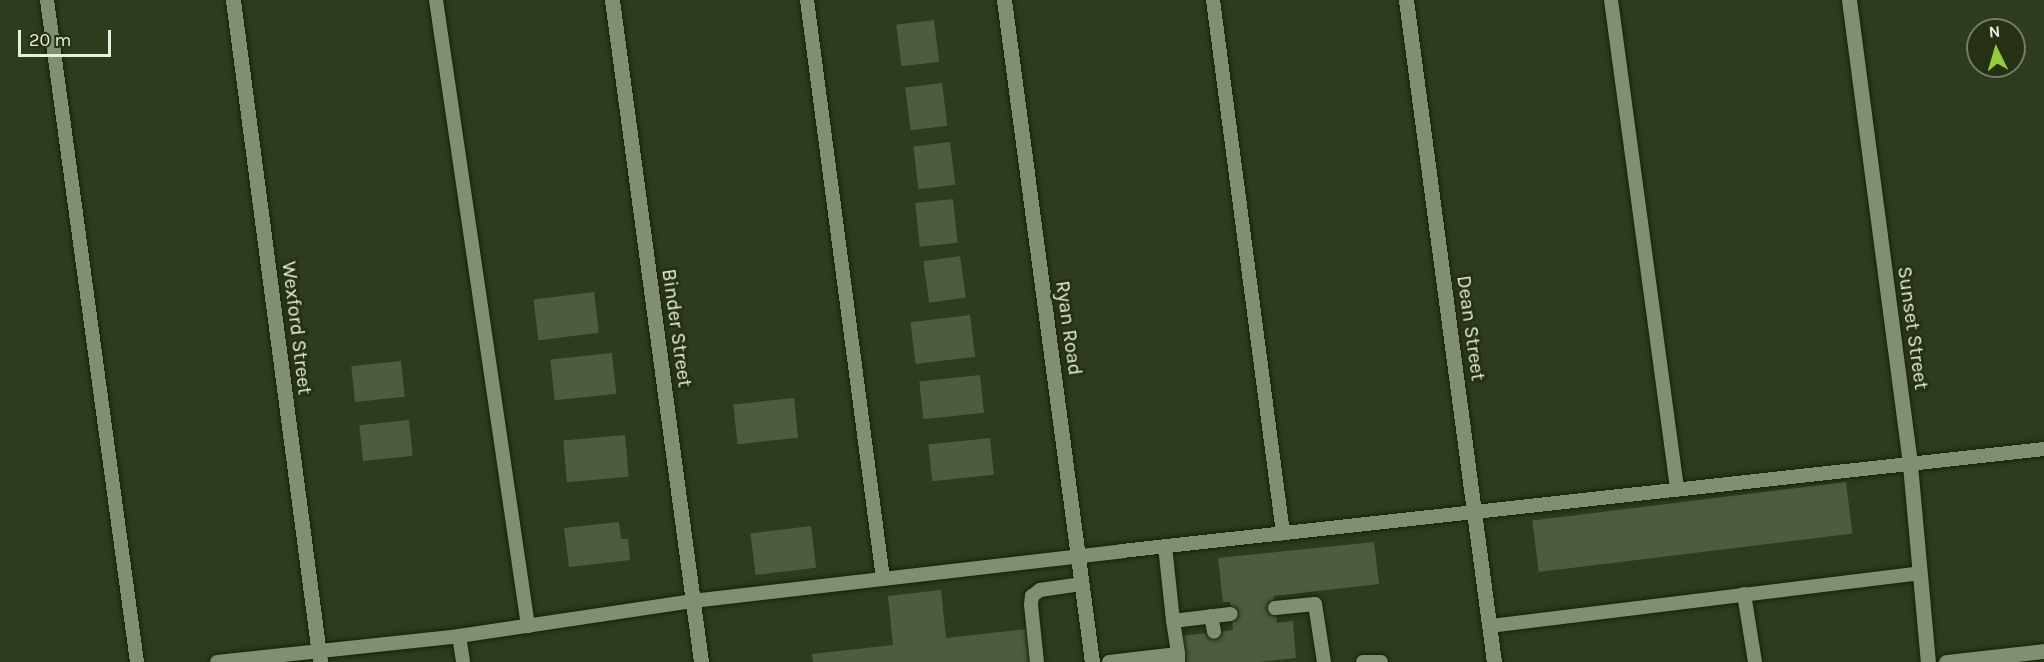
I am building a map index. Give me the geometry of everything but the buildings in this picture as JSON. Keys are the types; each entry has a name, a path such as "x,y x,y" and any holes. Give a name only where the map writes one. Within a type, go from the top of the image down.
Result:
{"street":[{"name":"Wexford Street","path":"232,0 319,657"},
{"name":"Binder Street","path":"612,0 701,662"},
{"name":"Ryan Road","path":"1004,0 1092,662"},
{"name":"Dean Street","path":"1406,0 1494,662"},
{"name":"Sunset Street","path":"1849,0 1910,465 1928,662"},
{"path":"1946,662 2044,651"}],"lane":[{"path":"47,0 137,662"},
{"path":"436,0 528,626"},
{"path":"807,0 883,579"},
{"path":"1213,0 1283,533"},
{"path":"1611,0 1677,490"},
{"path":"217,662 319,657 693,601 1474,511 2044,449"},
{"path":"1109,662 1178,658 1165,546"},
{"path":"1490,626 1920,573"},
{"path":"1037,662 1032,596 1040,590 1081,584"},
{"path":"1744,594 1755,662"},
{"path":"1275,608 1315,604 1323,662"},
{"path":"1173,621 1231,614"},
{"path":"1211,616 1214,632"},
{"path":"459,636 463,662"},
{"path":"1363,662 1382,662"}]}
